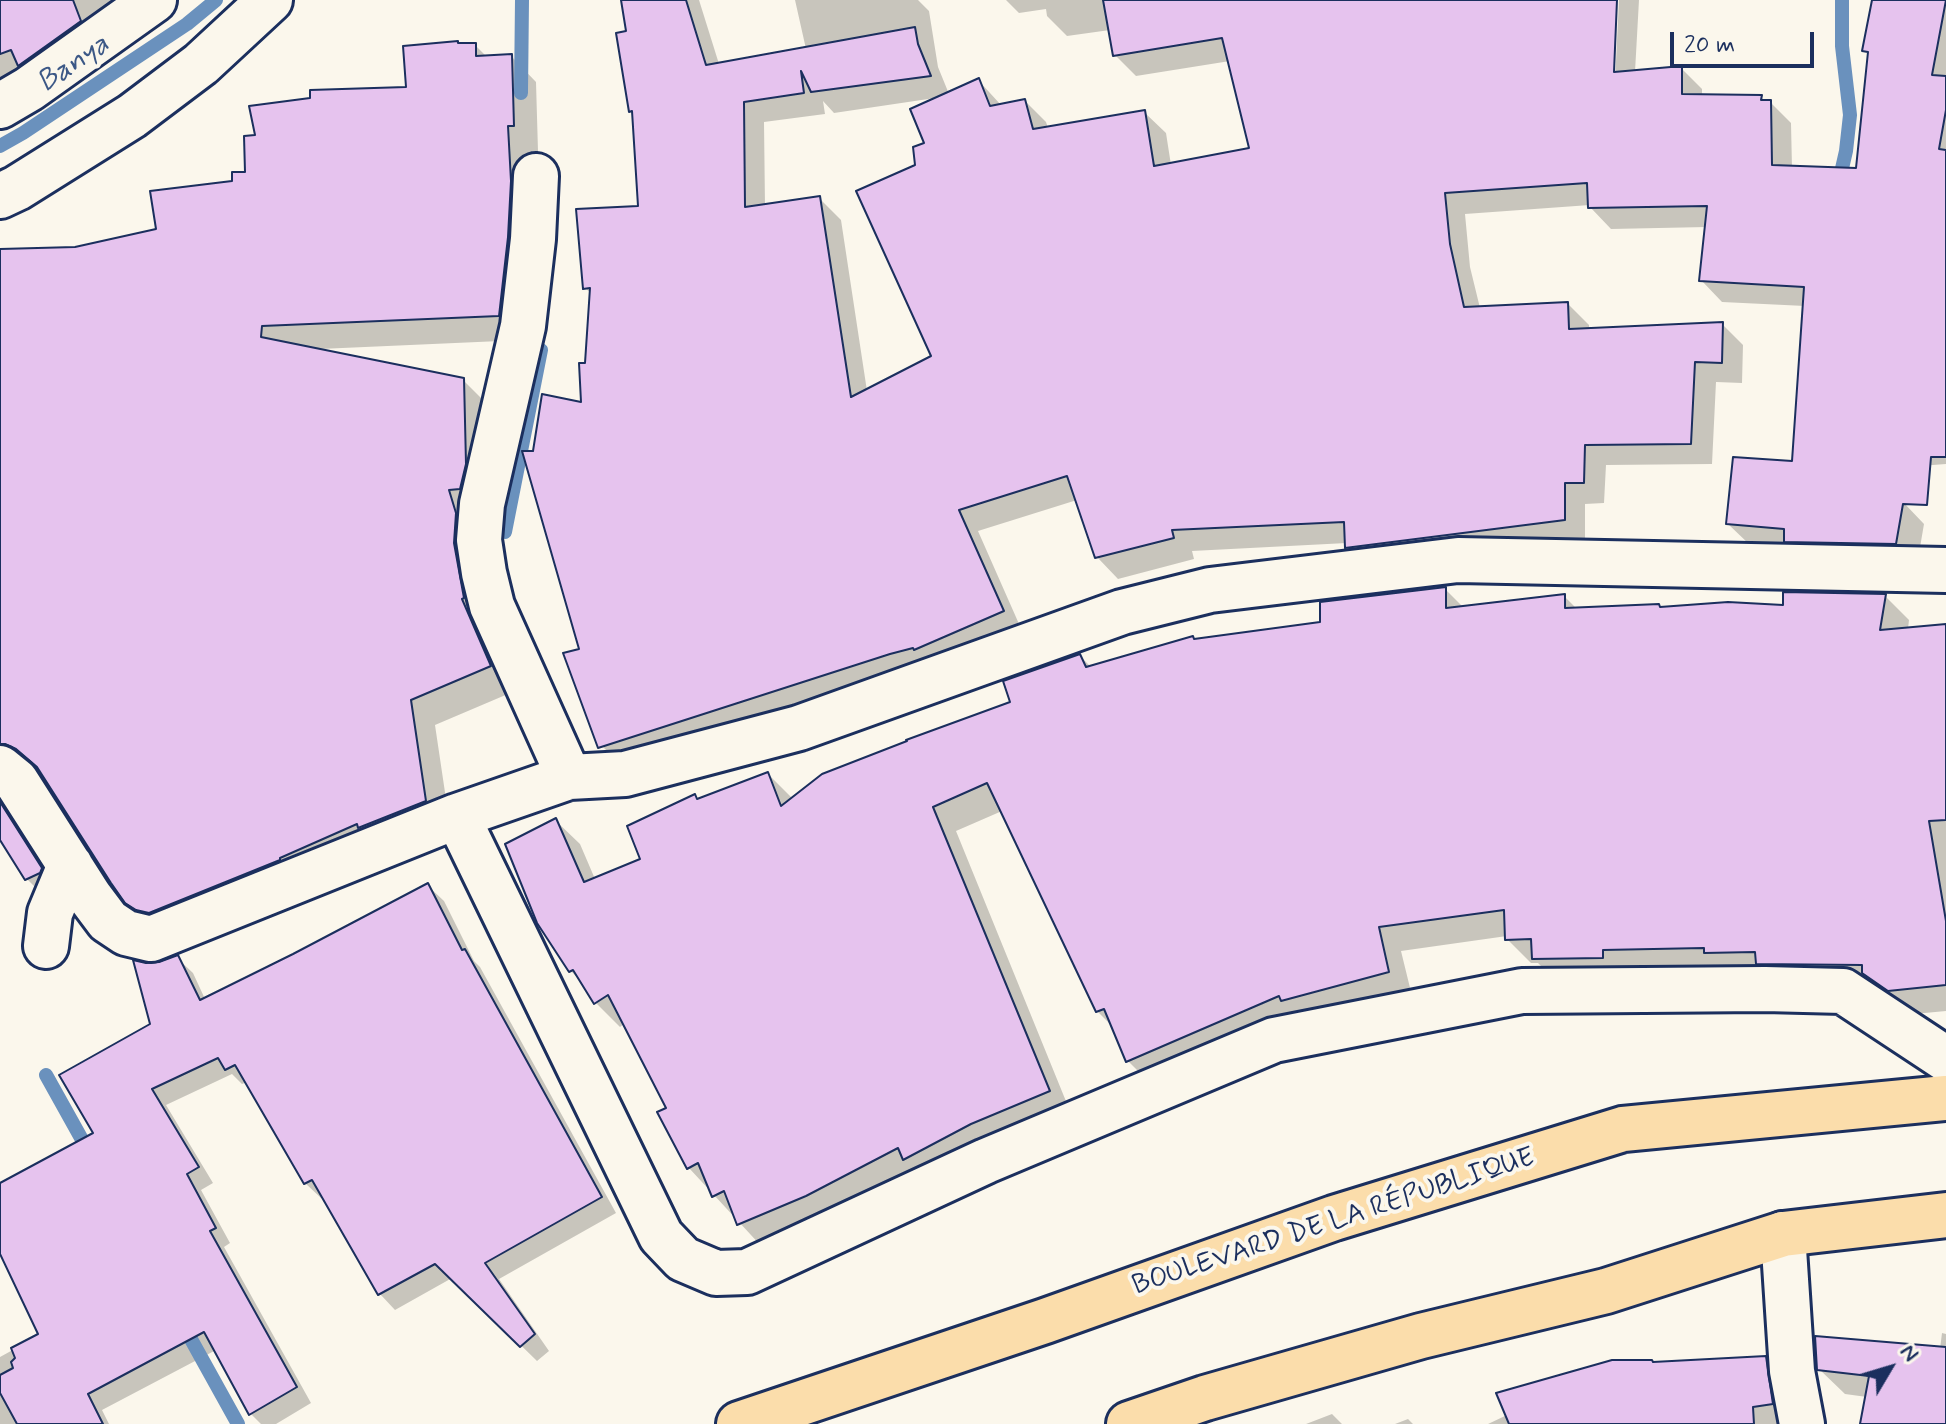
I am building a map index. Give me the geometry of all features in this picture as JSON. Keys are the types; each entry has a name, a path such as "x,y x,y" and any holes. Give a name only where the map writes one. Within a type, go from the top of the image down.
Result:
{"main road":[{"name":"BOULEVARD DE LA RÉPUBLIQUE","path":"739,1424 1045,1321 1334,1218 1623,1129 1946,1098"},
{"path":"1129,1424 1205,1398 1421,1336 1606,1291 1783,1234 1946,1215"}],"street":[{"path":"0,106 29,89 154,0"},
{"path":"0,196 132,116 201,64 270,0"},
{"path":"536,176 533,239 523,326 482,504 479,540 492,606 569,777"},
{"path":"0,768 16,781 108,921 126,933 151,939 457,816 569,777 625,774 799,728 1122,612 1210,590 1458,560 1946,570"},
{"path":"457,816 661,1236 683,1259 716,1273 747,1272 986,1161 1274,1040 1522,991 1843,991 1946,1059"},
{"path":"46,946 50,913 70,865"},
{"path":"1783,1234 1792,1371 1802,1424"}],"building":[{"path":"0,0 73,0 81,21 18,66 11,50 0,54"},
{"path":"621,0 686,0 706,65 915,27 918,44 931,76 811,92 801,71 804,93 744,102 745,207 820,196 851,397 931,356 856,191 915,165 913,147 924,143 910,109 979,78 990,106 1025,99 1033,129 1145,110 1154,166 1249,148 1222,38 1113,56 1103,0 1617,0 1614,72 1682,66 1682,94 1762,95 1761,100 1771,100 1772,165 1856,168 1868,52 1862,51 1872,0 1946,0 1932,75 1946,76 1946,110 1939,149 1946,150 1946,457 1931,457 1927,505 1903,504 1896,544 1784,542 1784,529 1726,524 1733,457 1792,461 1804,287 1699,281 1707,206 1588,208 1587,183 1445,193 1450,244 1464,307 1568,302 1569,329 1723,322 1722,363 1695,362 1691,444 1585,445 1584,483 1565,483 1565,520 1345,548 1344,522 1172,530 1174,538 1095,558 1067,476 959,510 1004,611 914,650 890,654 598,748 563,653 579,649 522,451 533,451 542,394 581,402 579,363 585,363 590,288 583,289 576,209 638,206 632,111 629,112 616,33 626,31"},
{"path":"458,41 476,43 476,56 512,54 514,126 508,126 511,181 499,316 262,326 261,337 464,378 466,464 460,489 449,490 456,513 454,543 462,599 491,666 411,700 426,801 358,828 357,824 280,860 149,913 136,910 125,903 111,883 37,767 16,749 0,744 0,249 75,247 156,229 150,191 232,181 232,172 245,172 244,136 255,135 249,106 310,98 310,90 406,87 403,46"},
{"path":"1446,587 1446,608 1565,594 1565,608 1659,604 1660,607 1728,602 1783,605 1783,592 1886,594 1880,630 1946,624 1946,820 1929,821 1946,921 1946,985 1888,991 1862,973 1862,965 1756,964 1755,952 1704,953 1704,948 1603,950 1603,958 1532,959 1531,939 1505,940 1504,910 1379,927 1389,972 1281,1001 1279,996 1126,1062 1104,1009 1096,1012 987,783 933,807 1050,1091 971,1124 903,1160 898,1148 806,1196 737,1225 724,1191 712,1197 698,1163 687,1169 657,1112 666,1108 608,995 594,1004 537,923 505,844 556,818 584,882 640,859 627,826 695,794 697,799 768,772 781,806 822,774 1010,702 1003,681 1080,654 1086,667 1193,636 1194,639 1320,622 1320,602"},
{"path":"0,802 42,868 40,873 25,880 0,840"},
{"path":"428,883 462,950 465,949 602,1197 485,1263 535,1334 520,1347 435,1264 378,1295 312,1180 304,1184 235,1065 225,1070 218,1058 152,1089 199,1167 187,1174 216,1228 210,1231 297,1387 249,1415 204,1332 88,1394 103,1424 17,1424 0,1393 0,1375 13,1368 11,1362 15,1358 11,1348 38,1334 0,1254 0,1183 93,1133 59,1075 150,1024 133,960 159,962 178,955 200,1000"},
{"path":"1815,1336 1946,1347 1946,1424 1860,1424 1869,1376 1817,1370"},
{"path":"1766,1356 1773,1404 1753,1407 1754,1424 1509,1424 1496,1393 1612,1360 1653,1362"}],"waterway":[{"name":"Banya","path":"0,146 187,24 216,0"},
{"path":"521,93 522,0"},
{"path":"1838,186 1850,115 1842,46 1842,0"},
{"path":"505,532 541,350"},
{"path":"46,1075 90,1154"},
{"path":"182,1323 238,1424"}]}
